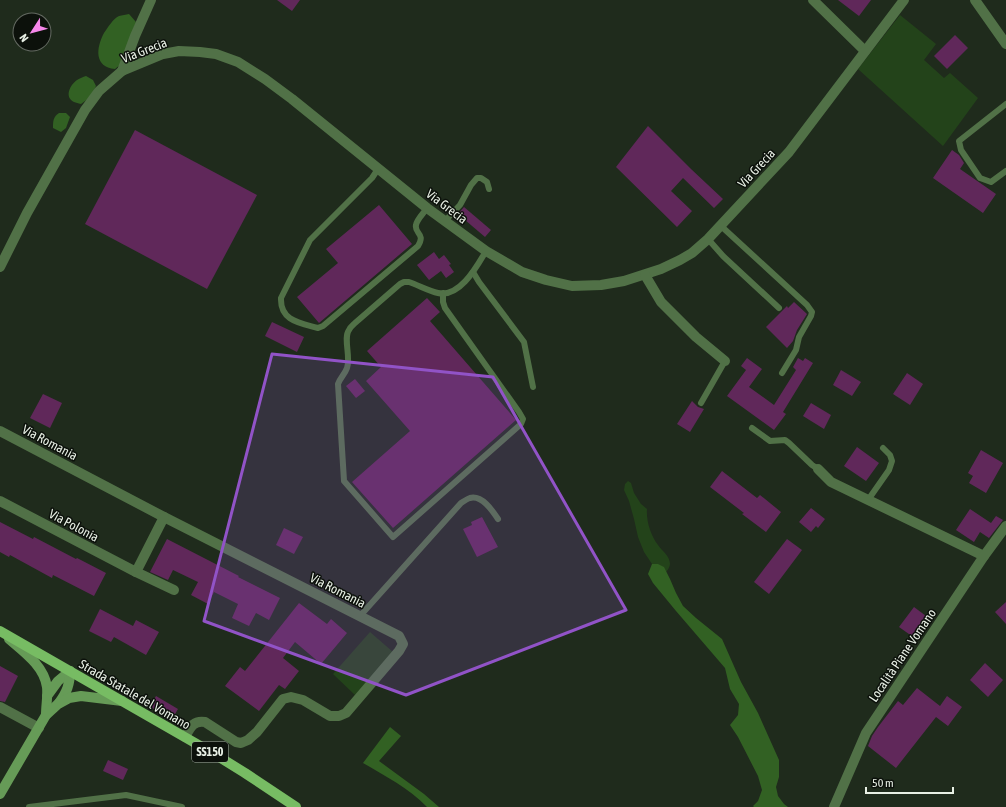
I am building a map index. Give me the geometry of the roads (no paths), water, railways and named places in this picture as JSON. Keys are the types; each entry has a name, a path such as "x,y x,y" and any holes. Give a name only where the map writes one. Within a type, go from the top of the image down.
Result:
{"main road":[{"name":"Strada Statale del Vomano","path":"0,631 185,737 245,773 296,807"},
{"path":"0,631 29,656 37,665 47,686 46,714 0,794"},
{"path":"47,696 58,681 70,671"},
{"path":"58,704 67,689 70,680 70,671"},
{"path":"46,714 58,704 69,698 80,696 122,701"}],"street":[{"path":"122,71 151,0"},
{"path":"813,0 865,51"},
{"name":"Via Grecia","path":"0,266 27,213 85,110 99,91 122,71 163,54 179,51 216,54 238,62 265,79 427,208 486,251 522,272 546,280 572,286 601,285 645,275 680,260 692,253 721,226 788,152 904,0"},
{"path":"975,0 1006,44"},
{"path":"645,275 661,302 696,337 725,361"},
{"name":"Via Romania","path":"0,431 164,517 399,636 402,644 399,651 346,712 339,716 330,716 303,700 291,697 284,700 257,732 244,742 236,742 205,722 198,722 194,724 185,737"},
{"path":"818,469 831,482 984,556"},
{"name":"Via Polonia","path":"0,501 136,572 174,590"},
{"path":"136,572 164,517"},
{"name":"Località Piane Vomano","path":"834,807 866,733 984,556 1006,526"},
{"path":"0,708 39,728"}],"lane":[{"path":"1006,104 959,141 961,150 980,178 991,182 1006,171"},
{"path":"378,169 372,178 310,240 281,298 283,312 289,318 318,328 323,326 418,246 421,242 421,236 416,230 415,226 427,208"},
{"path":"445,221 460,205 471,185 477,178 481,178 487,182 489,189"},
{"path":"721,226 808,305 812,312 799,337 796,350 782,373"},
{"path":"708,239 723,256 779,308"},
{"path":"443,294 445,308 520,412 523,419 521,424 393,537 344,482 338,384 340,379 344,376 348,362 347,334 355,323 404,282 409,282 443,294 455,290 473,272 486,251"},
{"path":"473,272 524,342 533,386"},
{"path":"701,403 725,361"},
{"path":"752,428 770,441 785,440 790,443 818,469"},
{"path":"868,500 889,470 892,460 890,455 883,448"},
{"path":"360,616 461,502 470,498 478,498 492,510 498,519"},
{"path":"29,807 126,795 182,807"}]}
